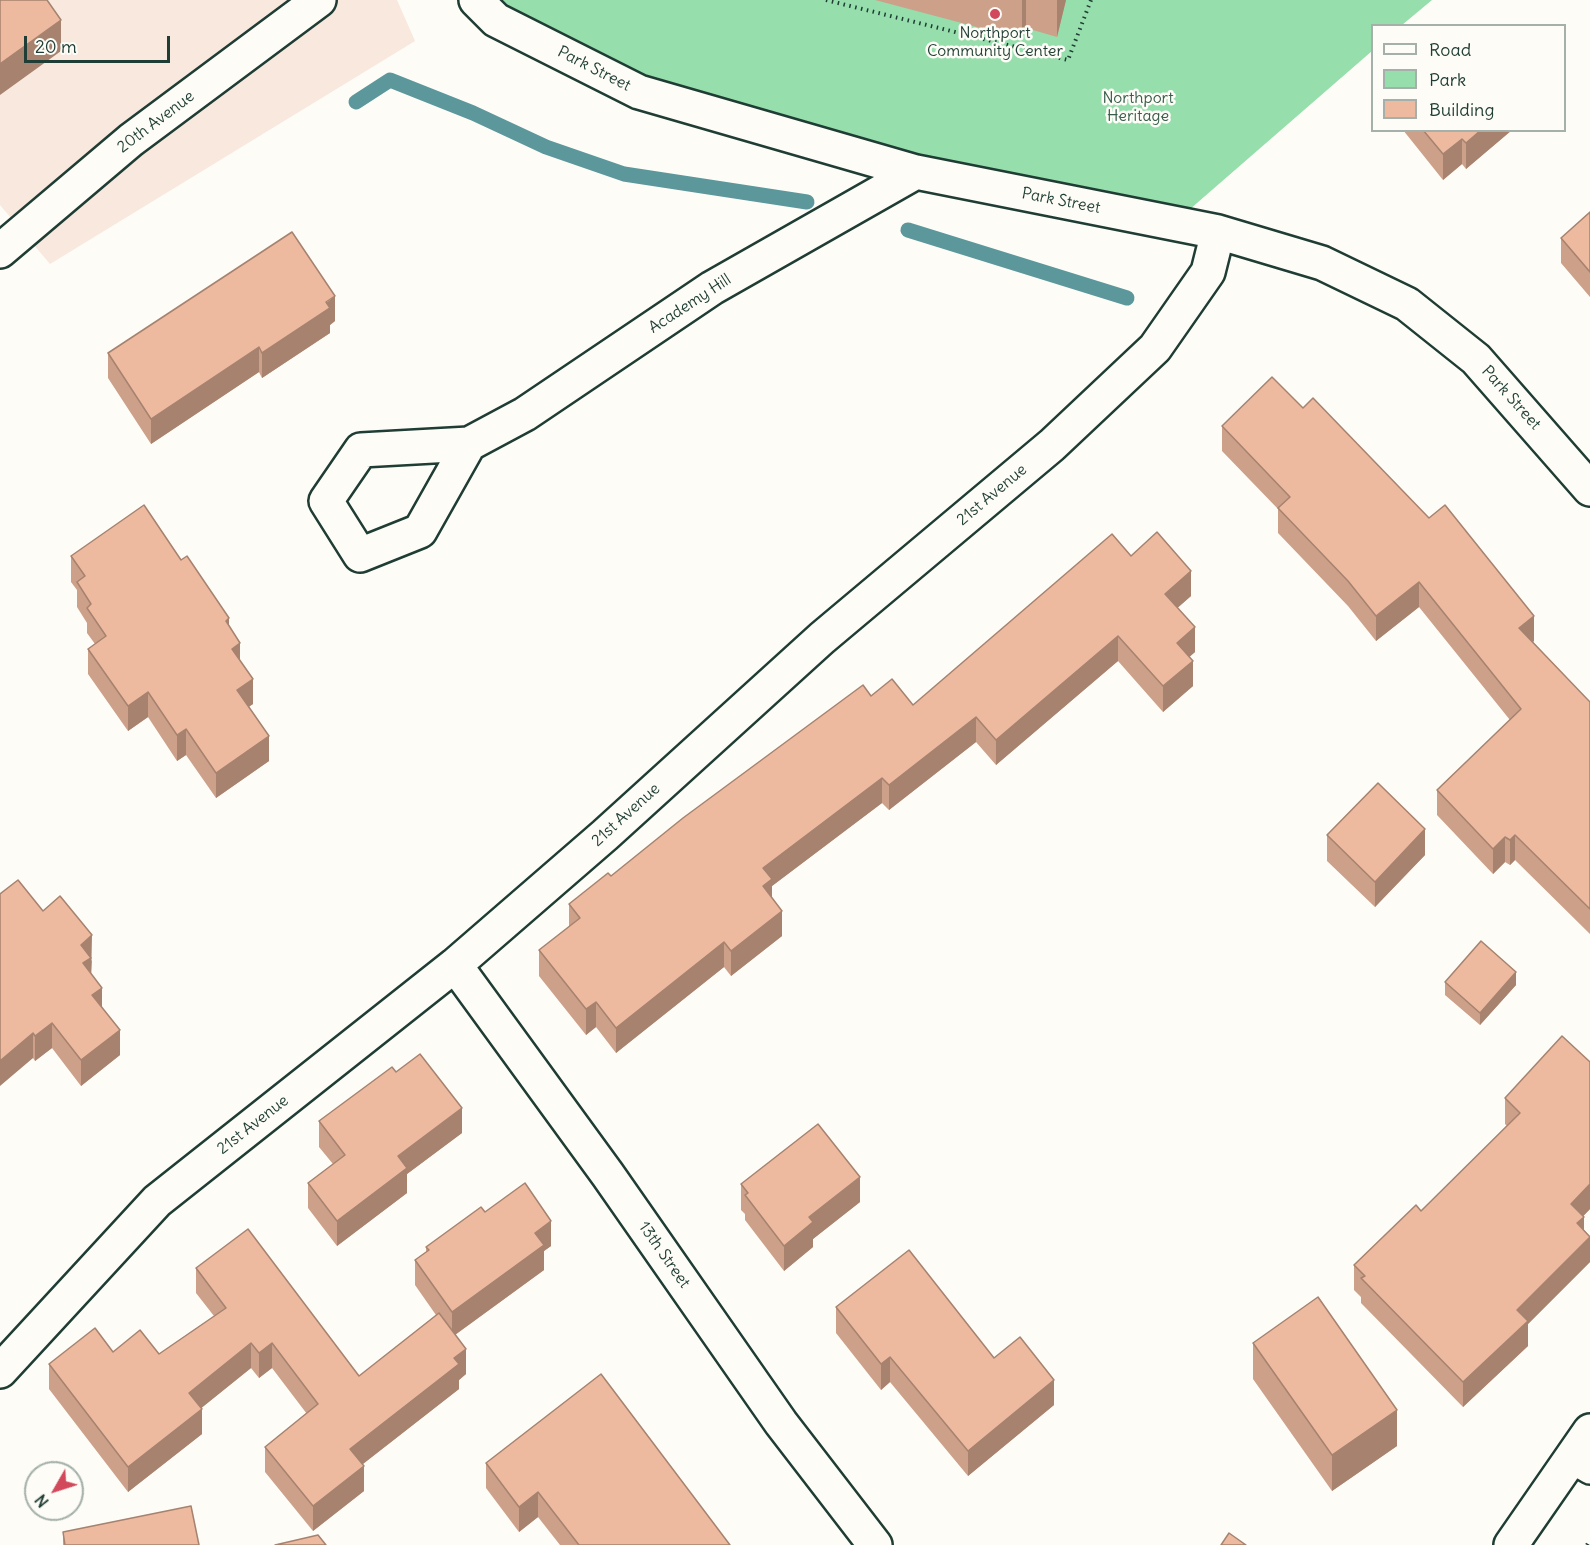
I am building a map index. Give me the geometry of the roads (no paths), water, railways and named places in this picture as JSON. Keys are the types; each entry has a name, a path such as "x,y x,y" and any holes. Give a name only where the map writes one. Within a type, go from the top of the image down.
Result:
{"street":[{"name":"20th Avenue","path":"0,251 131,140 319,0"},
{"name":"Park Street","path":"476,0 496,20 639,92 916,172 1218,232 1322,263 1407,304 1476,359 1590,489"},
{"name":"Academy Hill","path":"470,444 525,414 712,288 916,172"},
{"name":"21st Avenue","path":"0,1371 157,1201 454,965 605,835 822,638 1052,445 1155,348 1208,272 1218,232"},
{"name":"13th Street","path":"454,965 608,1175 781,1423 875,1545"},
{"path":"1511,1545 1581,1465 1590,1431"}],"waterway":[{"path":"356,102 390,80 473,113 546,147 624,174 807,202"},
{"path":"908,230 1127,298"}],"place":[{"name":"Northport Community Center","path":"995,14"}],"park label":[{"name":"Northport Heritage","path":"1138,107"}]}
